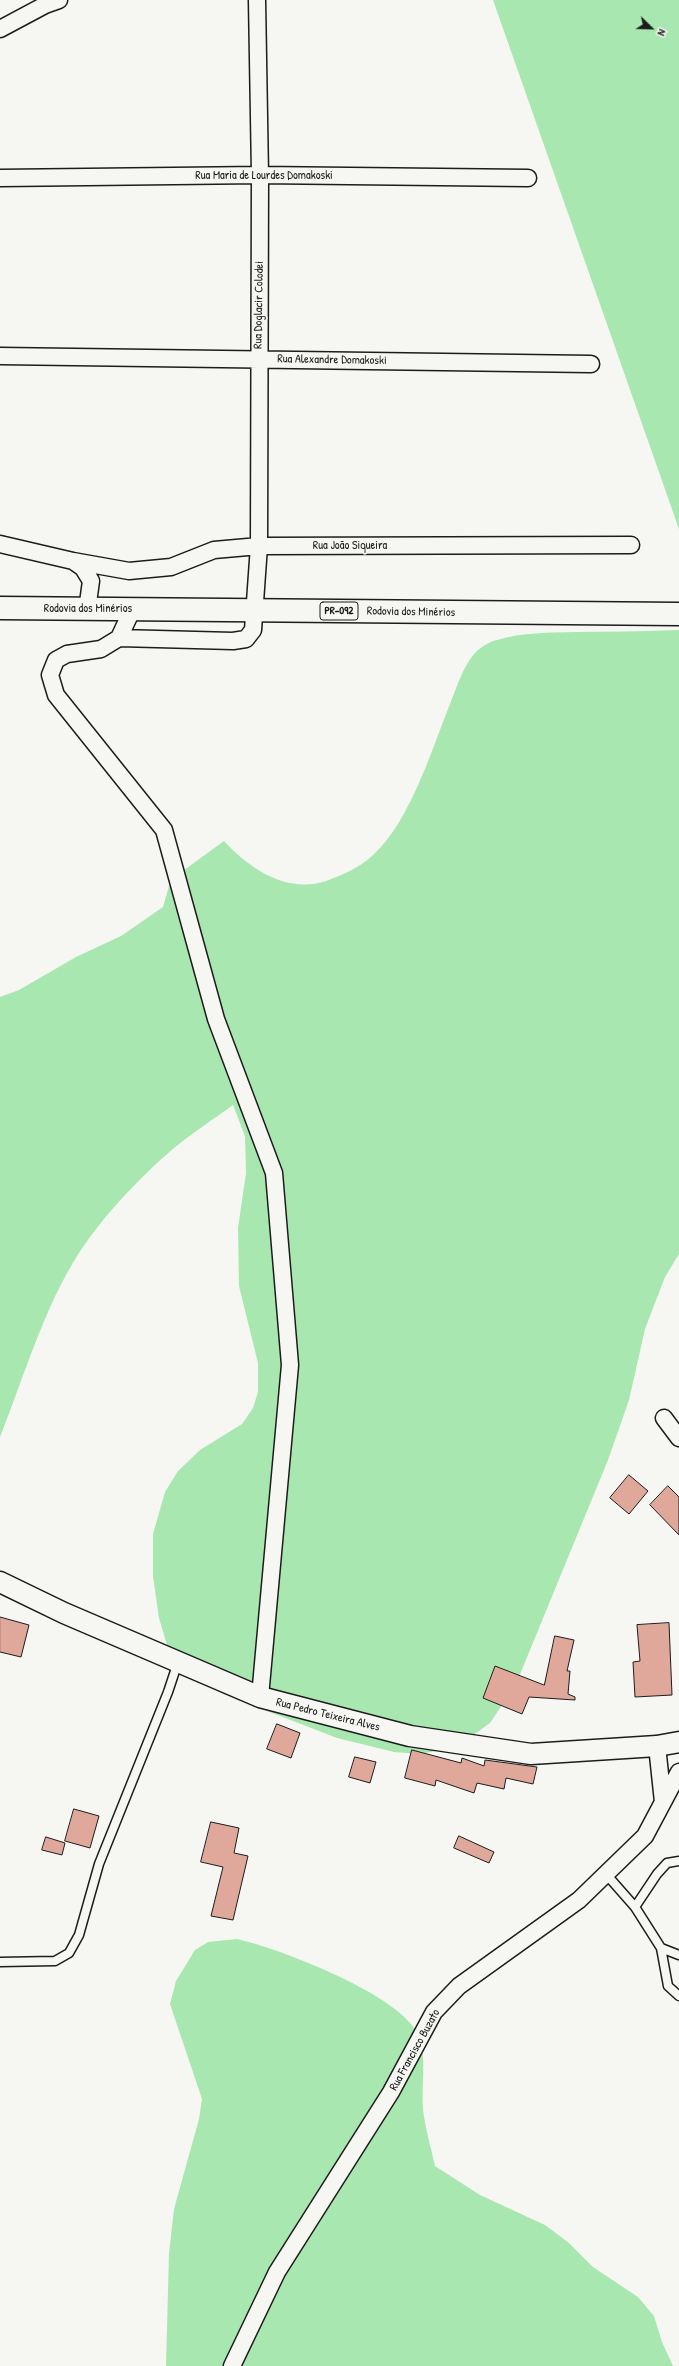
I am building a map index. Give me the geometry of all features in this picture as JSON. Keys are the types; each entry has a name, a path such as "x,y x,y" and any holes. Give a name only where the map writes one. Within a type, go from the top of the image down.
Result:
{"main road":[{"name":"Rodovia dos Minérios","path":"0,608 87,610 134,608 679,614"}],"street":[{"path":"0,30 44,5 59,0"},
{"name":"Rua Doglacir Colodei","path":"119,638 233,641 246,639 253,630 259,546 258,359 260,175 258,0"},
{"name":"Rua Maria de Lourdes Domakoski","path":"0,178 260,175 528,178"},
{"name":"Rua Alexandre Domakoski","path":"0,356 591,364"},
{"name":"Rua João Siqueira","path":"0,544 73,561 130,571 171,567 214,550 259,546 631,545"},
{"name":"Rua João Siqueira","path":"73,561 84,568 91,581 87,610"},
{"path":"134,608 119,638 101,649 67,654 56,660 50,675 56,695 164,830 216,1019 274,1173 290,1365 260,1697"},
{"path":"664,1418 679,1438"},
{"name":"Rua Pedro Teixeira Alves","path":"0,1582 64,1613 260,1697 410,1736 531,1754 657,1746 679,1742"},
{"path":"657,1746 663,1802"},
{"name":"Rua Francisco Buzato","path":"232,2366 277,2272 392,2092 434,2012 459,1986 579,1900 646,1836 679,1772"}],"lane":[{"path":"0,1962 55,1961 69,1953 79,1935 99,1864 168,1692 178,1662"},
{"path":"635,1908 657,1874 667,1863 679,1861"},
{"path":"606,1874 635,1908 661,1948 668,1986 679,1996"},
{"path":"661,1948 679,1955"}],"green space":[{"path":"493,0 679,0 679,529"},
{"path":"679,630 679,1254 665,1277 645,1329 629,1400 608,1460 516,1684 490,1723 465,1741 447,1749 420,1754 394,1752 337,1738 223,1694 182,1669 167,1645 159,1618 153,1576 153,1534 165,1492 178,1471 200,1450 242,1424 253,1408 258,1392 258,1363 239,1286 238,1228 246,1173 245,1136 233,1105 174,1148 135,1184 99,1225 79,1253 55,1296 45,1319 0,1437 0,997 19,990 76,957 121,936 163,907 169,886 180,873 224,841 245,861 257,869 283,881 297,884 311,884 326,881 357,867 366,861 381,847 394,830 406,810 417,788 465,668 473,655 487,644 507,637 536,633"},
{"path":"237,1939 281,1952 338,1976 366,1990 409,2021 419,2037 423,2055 423,2109 435,2166 480,2195 545,2225 569,2243 593,2267 638,2297 654,2316 662,2342 673,2366 166,2366 169,2253 174,2209 199,2119 202,2099 170,2004 176,1981 195,1950 208,1942"}],"building":[{"path":"629,1475 648,1491 629,1514 610,1498"},
{"path":"668,1486 679,1497 679,1535 650,1505"},
{"path":"0,1617 29,1625 21,1657 0,1652"},
{"path":"669,1623 672,1695 635,1697 633,1662 640,1661 637,1625"},
{"path":"555,1636 574,1640 567,1671 570,1671 568,1694 575,1697 575,1700 529,1697 522,1714 483,1698 495,1666 544,1685"},
{"path":"277,1724 300,1733 291,1758 267,1749"},
{"path":"412,1750 461,1763 462,1758 484,1766 485,1760 537,1767 533,1784 506,1778 504,1789 477,1783 474,1793 436,1780 435,1786 405,1778"},
{"path":"355,1757 376,1762 370,1783 349,1777"},
{"path":"74,1809 99,1816 90,1848 65,1841"},
{"path":"211,1822 239,1828 234,1853 248,1856 233,1920 211,1916 223,1867 201,1862"},
{"path":"459,1836 494,1852 489,1863 454,1848"},
{"path":"46,1837 65,1843 62,1855 42,1850"}]}
